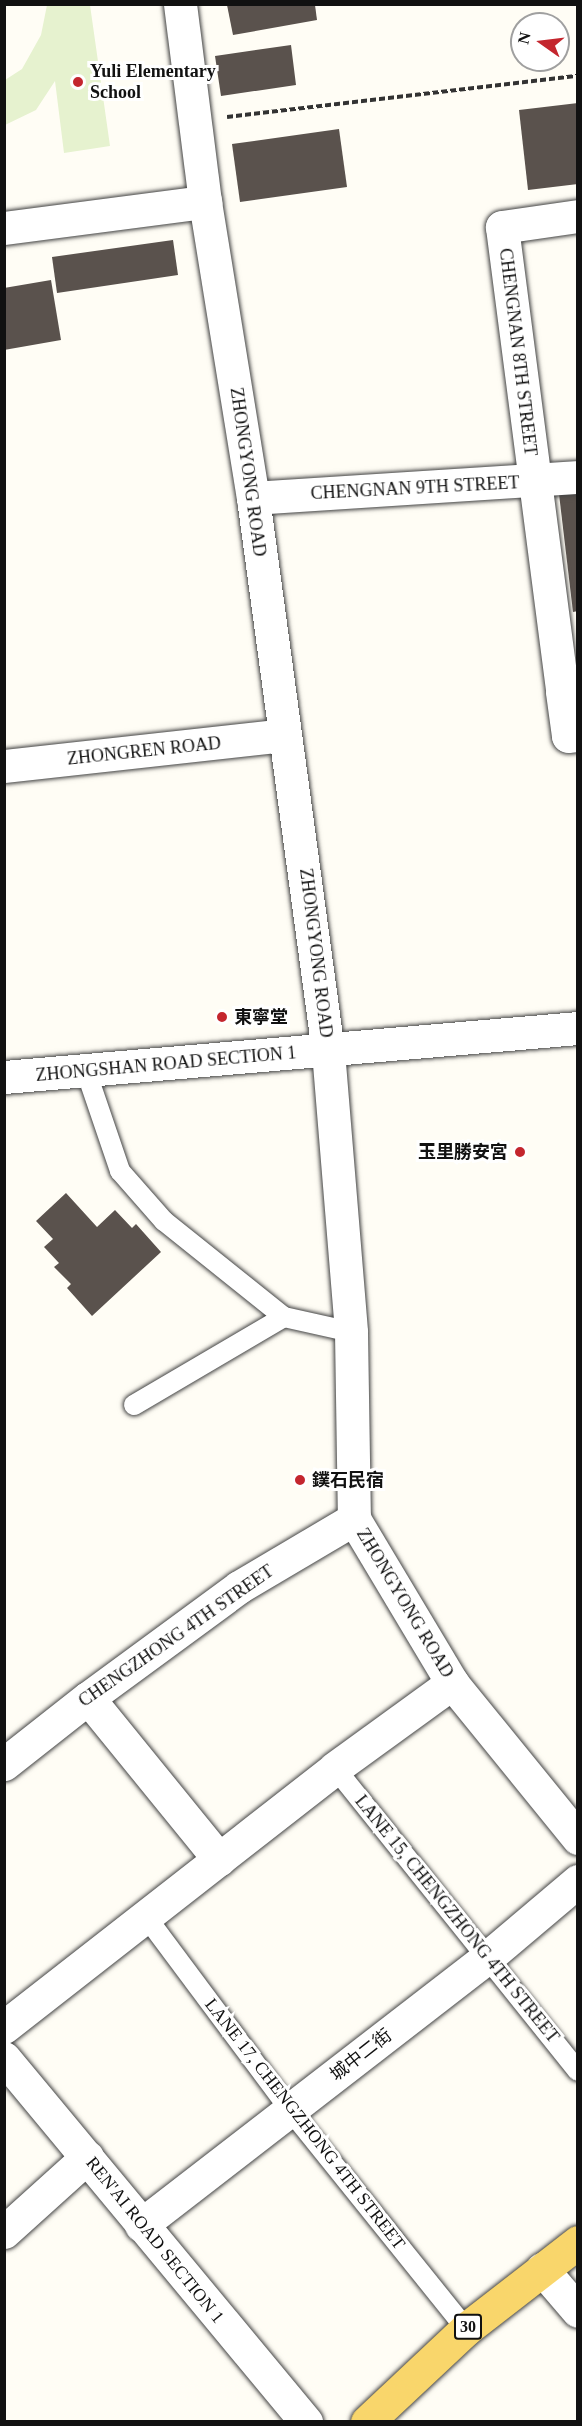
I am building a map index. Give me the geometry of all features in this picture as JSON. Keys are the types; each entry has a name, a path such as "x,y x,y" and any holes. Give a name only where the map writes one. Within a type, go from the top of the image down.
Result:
{"main road":[{"name":"30","path":"367,2421 466,2329 578,2242"}],"street":[{"name":"ZHONGYONG ROAD","path":"180,4 197,121 205,202 253,498 283,735 305,867 328,1051 351,1332 354,1519 452,1683 578,1838"},
{"path":"4,228 205,202"},
{"name":"CHENGNAN 8TH STREET","path":"535,481 502,227 578,216"},
{"name":"CHENGNAN 9TH STREET","path":"253,498 578,477"},
{"path":"535,481 568,736 578,735"},
{"name":"ZHONGREN ROAD","path":"4,766 283,735"},
{"name":"ZHONGSHAN ROAD SECTION 1","path":"4,1077 578,1028"},
{"name":"CHENGZHONG 4TH STREET","path":"4,1764 88,1698 239,1587 354,1519"},
{"path":"4,2027 147,1918 335,1768 452,1683"},
{"path":"88,1698 219,1859"},
{"name":"城中二街","path":"141,2224 488,1957 578,1881"},
{"name":"REN'AI ROAD SECTION 1","path":"4,2058 306,2421"},
{"path":"4,2232 87,2157"},
{"path":"542,2269 578,2311"}],"lane":[{"path":"86,1071 120,1171 164,1221 284,1317 351,1332"},
{"path":"134,1405 284,1317"},
{"name":"LANE 15, CHENGZHONG 4TH STREET","path":"335,1768 578,2071"},
{"name":"LANE 17, CHENGZHONG 4TH STREET","path":"147,1918 290,2110 466,2329"}],"path":[{"path":"197,121 578,76"}],"green space":[{"path":"47,5 90,5 110,146 64,153 55,81 36,110 5,125 5,80 22,69 41,35"}],"building":[{"path":"227,5 315,5 317,20 233,35"},
{"path":"291,45 296,85 221,96 215,56"},
{"path":"578,103 578,184 528,190 519,110"},
{"path":"339,129 347,187 240,202 232,144"},
{"path":"173,240 178,275 57,293 52,257"},
{"path":"51,280 61,340 4,350 4,288"},
{"path":"578,491 578,611 573,612 559,494"},
{"path":"66,1193 97,1227 115,1210 132,1228 136,1224 161,1252 92,1316 67,1288 71,1284 54,1267 59,1263 44,1247 53,1239 36,1221"}],"place":[{"name":"Yuli Elementary School","path":"78,82"},
{"name":"東寧堂","path":"222,1017"},
{"name":"玉里勝安宮","path":"520,1152"},
{"name":"鏷石民宿","path":"300,1480"}]}
